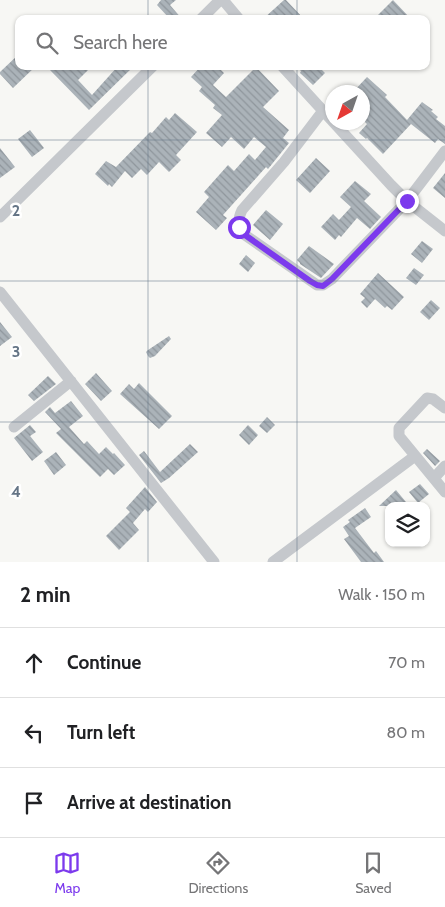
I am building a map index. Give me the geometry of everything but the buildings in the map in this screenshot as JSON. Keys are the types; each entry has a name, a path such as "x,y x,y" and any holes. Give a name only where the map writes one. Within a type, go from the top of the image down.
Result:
{"street":[{"path":"205,15 221,0 235,15"},
{"path":"0,217 149,70"},
{"path":"285,70 322,112 407,201 445,231"},
{"path":"322,112 284,162 242,210 238,219 239,227 245,235 317,285 323,286 332,279 407,201 445,151"},
{"path":"0,292 214,562"},
{"path":"14,427 71,381"},
{"path":"445,408 433,399 427,398 399,428 399,436 445,492"},
{"path":"273,562 415,456"},
{"path":"434,478 445,466"}],"route":[{"path":"239,227 245,235 310,281 323,286 407,201"}]}
